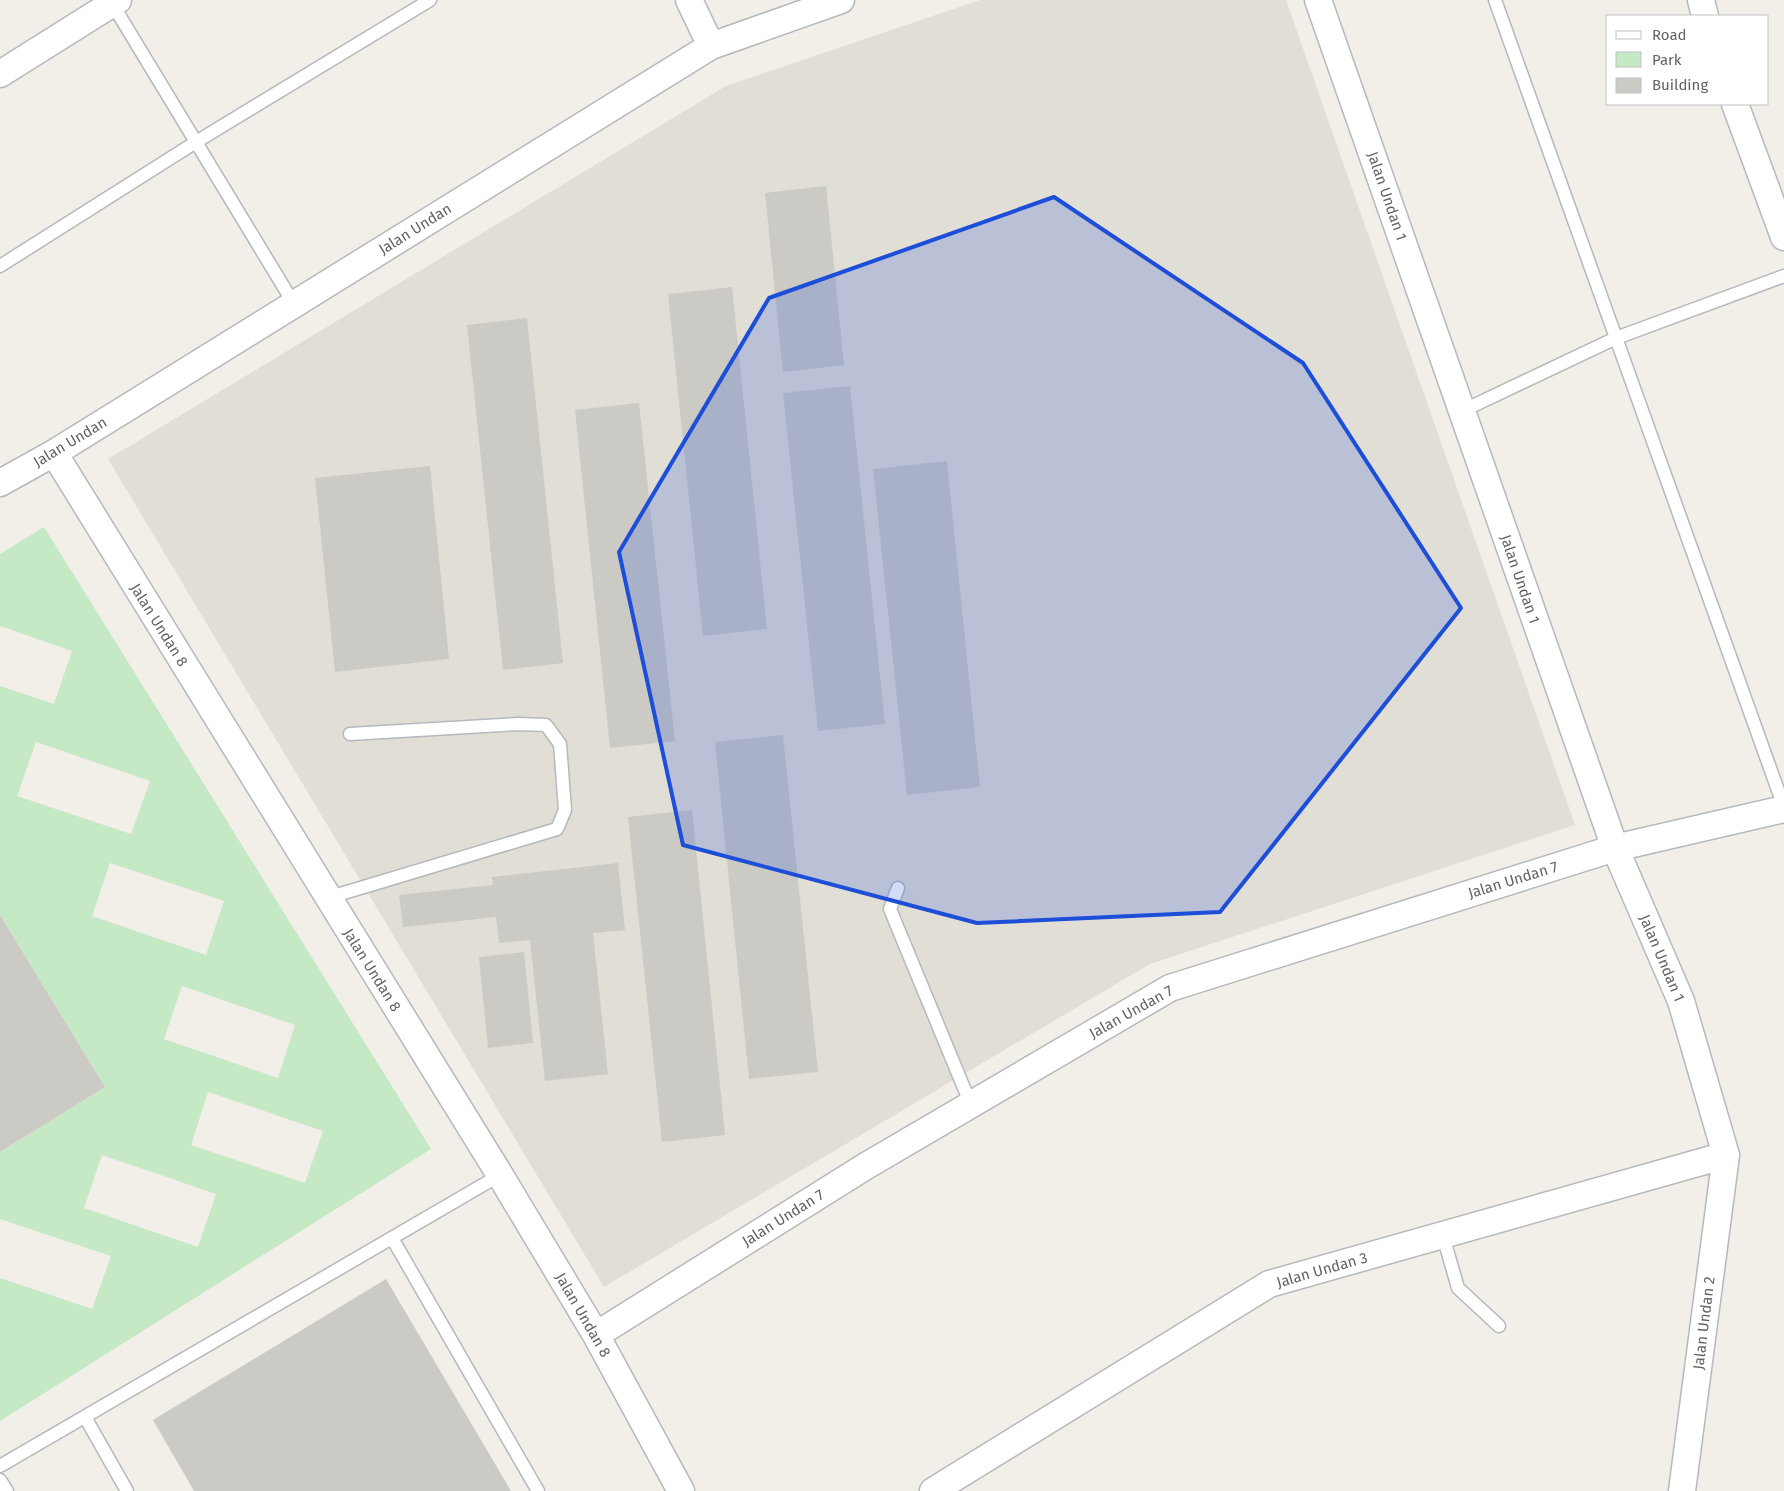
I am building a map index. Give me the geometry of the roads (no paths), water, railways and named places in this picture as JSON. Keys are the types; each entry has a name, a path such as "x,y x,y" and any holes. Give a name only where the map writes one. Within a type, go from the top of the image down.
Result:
{"street":[{"path":"689,0 711,46"},
{"name":"Jalan Undan","path":"0,483 54,453 711,46 841,0"},
{"name":"Jalan Undan 1","path":"1318,0 1614,848 1681,1001 1726,1156"},
{"path":"1701,0 1705,15"},
{"path":"0,74 113,1"},
{"path":"1735,105 1784,237"},
{"name":"Jalan Undan 8","path":"54,453 327,898 500,1175 596,1335 681,1491"},
{"name":"Jalan Undan 7","path":"596,1335 866,1166 1170,988 1614,848 1784,808"},
{"name":"Jalan Undan 3","path":"933,1491 1269,1284 1726,1156"},
{"name":"Jalan Undan 2","path":"1682,1491 1726,1156"}],"lane":[{"path":"0,266 196,142 430,0"},
{"path":"1495,0 1784,808"},
{"path":"113,1 294,304"},
{"path":"1462,411 1616,338 1784,276"},
{"path":"327,898 557,829 565,810 560,744 546,725 518,724 350,734"},
{"path":"898,888 890,909 971,1105"},
{"path":"0,1466 500,1175"},
{"path":"1443,1236 1458,1288 1499,1326"},
{"path":"392,1238 538,1491"},
{"path":"84,1417 127,1491"},
{"path":"0,1480 7,1491"}]}
